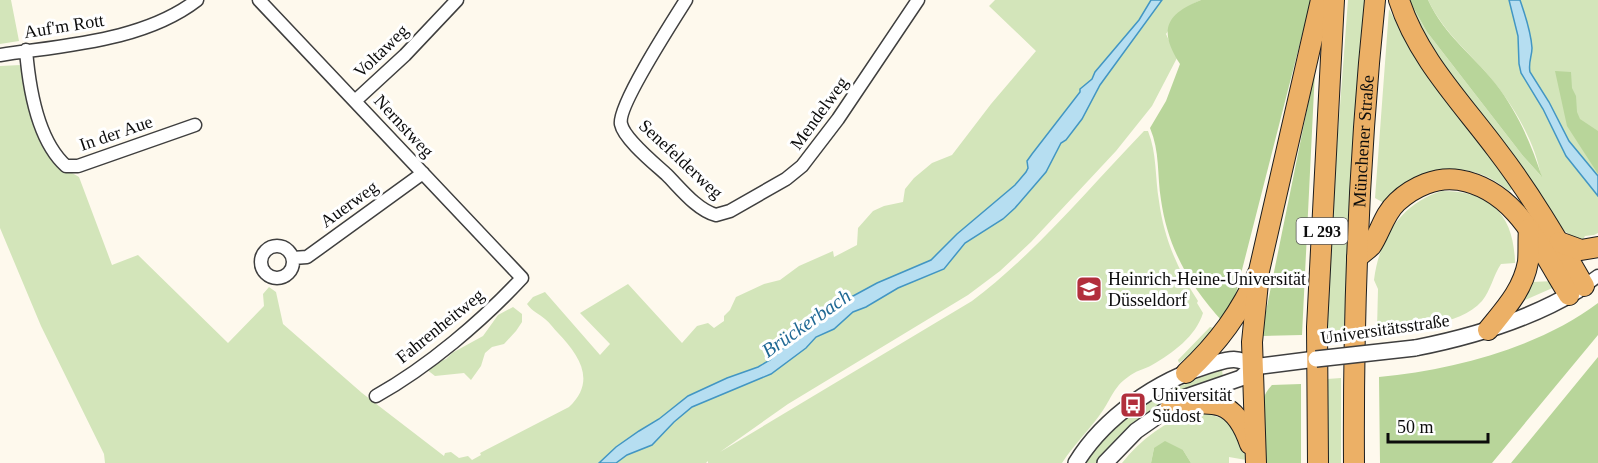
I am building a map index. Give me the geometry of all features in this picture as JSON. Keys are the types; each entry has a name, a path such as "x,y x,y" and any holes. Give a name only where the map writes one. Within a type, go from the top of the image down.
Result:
{"highway":[{"path":"1186,373 1213,347 1232,322 1248,297 1258,271 1321,0"},
{"name":"Münchener Straße","path":"1317,463 1317,327 1334,0"},
{"name":"Münchener Straße","path":"1354,463 1357,258 1363,146 1375,0"},
{"path":"1399,0 1403,13 1422,49 1530,195 1584,286"},
{"path":"1357,258 1371,246 1375,234 1394,204 1414,190 1438,180 1452,178 1470,182 1500,195 1584,286"},
{"path":"1488,330 1514,299 1520,288 1527,264 1529,229"},
{"path":"1559,242 1581,250 1598,247"},
{"path":"1256,462 1252,342 1258,271"},
{"path":"1171,407 1206,402 1220,405 1242,423 1256,462"}],"street":[{"name":"Auf'm Rott","path":"0,55 136,32 171,17 197,0"},
{"name":"Nernstweg","path":"259,0 522,278"},
{"name":"Voltaweg","path":"355,101 457,0"},
{"name":"Senefelderweg","path":"686,0 642,73 621,113 620,123 625,133 694,202 706,212 719,215"},
{"name":"Mendelweg","path":"719,215 776,185 802,166 838,119 918,0"},
{"name":"In der Aue","path":"26,50 28,85 34,107 53,151 66,166 78,166 195,125"},
{"name":"Auerweg","path":"293,258 307,257 423,173"},
{"name":"Fahrenheitweg","path":"376,396 415,372 474,325 522,278"},
{"name":"Universitätsstraße","path":"1105,463 1136,431 1183,398 1241,378 1253,367 1415,348 1452,341 1531,314 1584,286"},
{"name":"Universitätsstraße","path":"1076,463 1098,435 1152,391 1186,373 1231,360 1243,360 1253,367"}],"green space":[{"path":"0,0 11,0 19,41 0,44"},
{"path":"995,0 1201,0 1185,10 1166,34 1177,58 1152,106 1116,151 1031,242 1000,271 968,295 788,404 720,452 972,301 1040,241 1144,131 1148,131 1154,157 1161,215 1168,241 1178,266 1203,313 1195,329 1176,349 1152,365 1131,375 1119,385 1099,416 1062,463 708,463 708,461 706,463 105,463 104,454 41,326 0,228 0,66 21,65 60,166 79,177 112,265 138,255 228,343 264,306 263,294 269,287 276,292 283,324 362,393 444,456 445,453 451,452 459,458 468,456 472,460 481,455 480,453 569,407 582,388 582,368 578,359 549,322 527,304 533,297 545,292 600,355 610,344 580,313 628,284 682,343 697,326 708,323 714,328 724,321 724,316 730,310 736,297 764,284 780,280 799,266 833,251 834,257 857,245 858,228 873,211 903,202 905,189 914,178 932,163 952,155 1036,51 989,6"},
{"path":"1201,0 1311,0 1232,309 1223,322 1200,295 1175,251 1164,218 1157,154 1150,128 1166,101 1180,64 1169,42 1169,25 1179,12"},
{"path":"1348,0 1365,0 1356,107 1344,334 1327,335 1336,159"},
{"path":"1409,0 1427,32 1541,176 1534,151 1523,126 1502,92 1450,34 1428,0 1509,0 1518,36 1521,73 1543,109 1566,156 1598,196 1598,233 1585,236 1581,243 1563,230 1518,163 1424,39"},
{"path":"1409,0 1428,0 1450,34 1495,83 1523,128 1542,177 1523,156 1427,32"},
{"path":"1520,0 1598,0 1598,176 1569,141 1530,72 1532,50"},
{"path":"1389,9 1406,42 1514,188 1509,191 1477,173 1445,170 1413,181 1398,190 1384,203 1375,198"},
{"path":"1315,70 1302,335 1261,336"},
{"path":"1555,71 1571,72 1572,88 1576,96 1580,119 1598,131 1598,174 1567,126"},
{"path":"1442,191 1474,196 1486,201 1496,209 1510,232 1515,263 1501,264 1482,301 1472,310 1460,316 1432,324 1377,329 1378,289 1374,280 1381,250 1387,237 1394,225 1415,204"},
{"path":"1554,281 1557,286 1523,301 1532,282"},
{"path":"1598,303 1598,335 1492,463 1380,463 1379,377 1436,369 1494,354 1549,333"},
{"path":"513,307 522,314 522,322 504,344 492,347 485,353 481,366 471,380 464,373 435,376 426,369 483,336 498,315"},
{"path":"1210,327 1217,329 1205,343 1179,363 1178,360"},
{"path":"1598,357 1598,463 1511,463"},
{"path":"1222,370 1223,377 1165,402 1126,431 1097,463 1086,463 1113,430 1145,404 1182,385"},
{"path":"1341,378 1341,463 1325,463 1327,379"},
{"path":"1301,384 1301,463 1266,463 1260,422 1262,402 1272,385"},
{"path":"1195,412 1217,417 1231,425 1240,438 1246,460 1229,457 1229,463 1191,463 1183,450 1154,448 1151,463 1122,463 1154,432 1174,420"},
{"path":"1165,441 1183,450 1191,463 1151,463 1154,448"}],"water":[{"path":"1151,0 1162,0 1100,85 1082,119 1061,143 1046,172 1015,208 1003,219 965,243 944,269 898,288 853,312 834,329 816,337 806,348 771,374 692,407 652,445 627,455 616,463 599,463 616,447 659,419 688,396 758,367 770,360 811,324 842,302 877,283 931,260 957,234 1015,185 1026,172 1027,161 1032,154 1080,89 1092,79 1095,72 1139,20"},
{"path":"1509,0 1520,0 1528,23 1532,48 1530,72 1569,141 1598,176 1598,196 1566,156 1543,109 1521,73 1518,36"}],"place":[{"name":"Heinrich-Heine-Universität Düsseldorf","path":"1089,289"},
{"name":"Universität Südost","path":"1133,405"}],"water label":[{"name":"Brückerbach","path":"806,323"}]}
